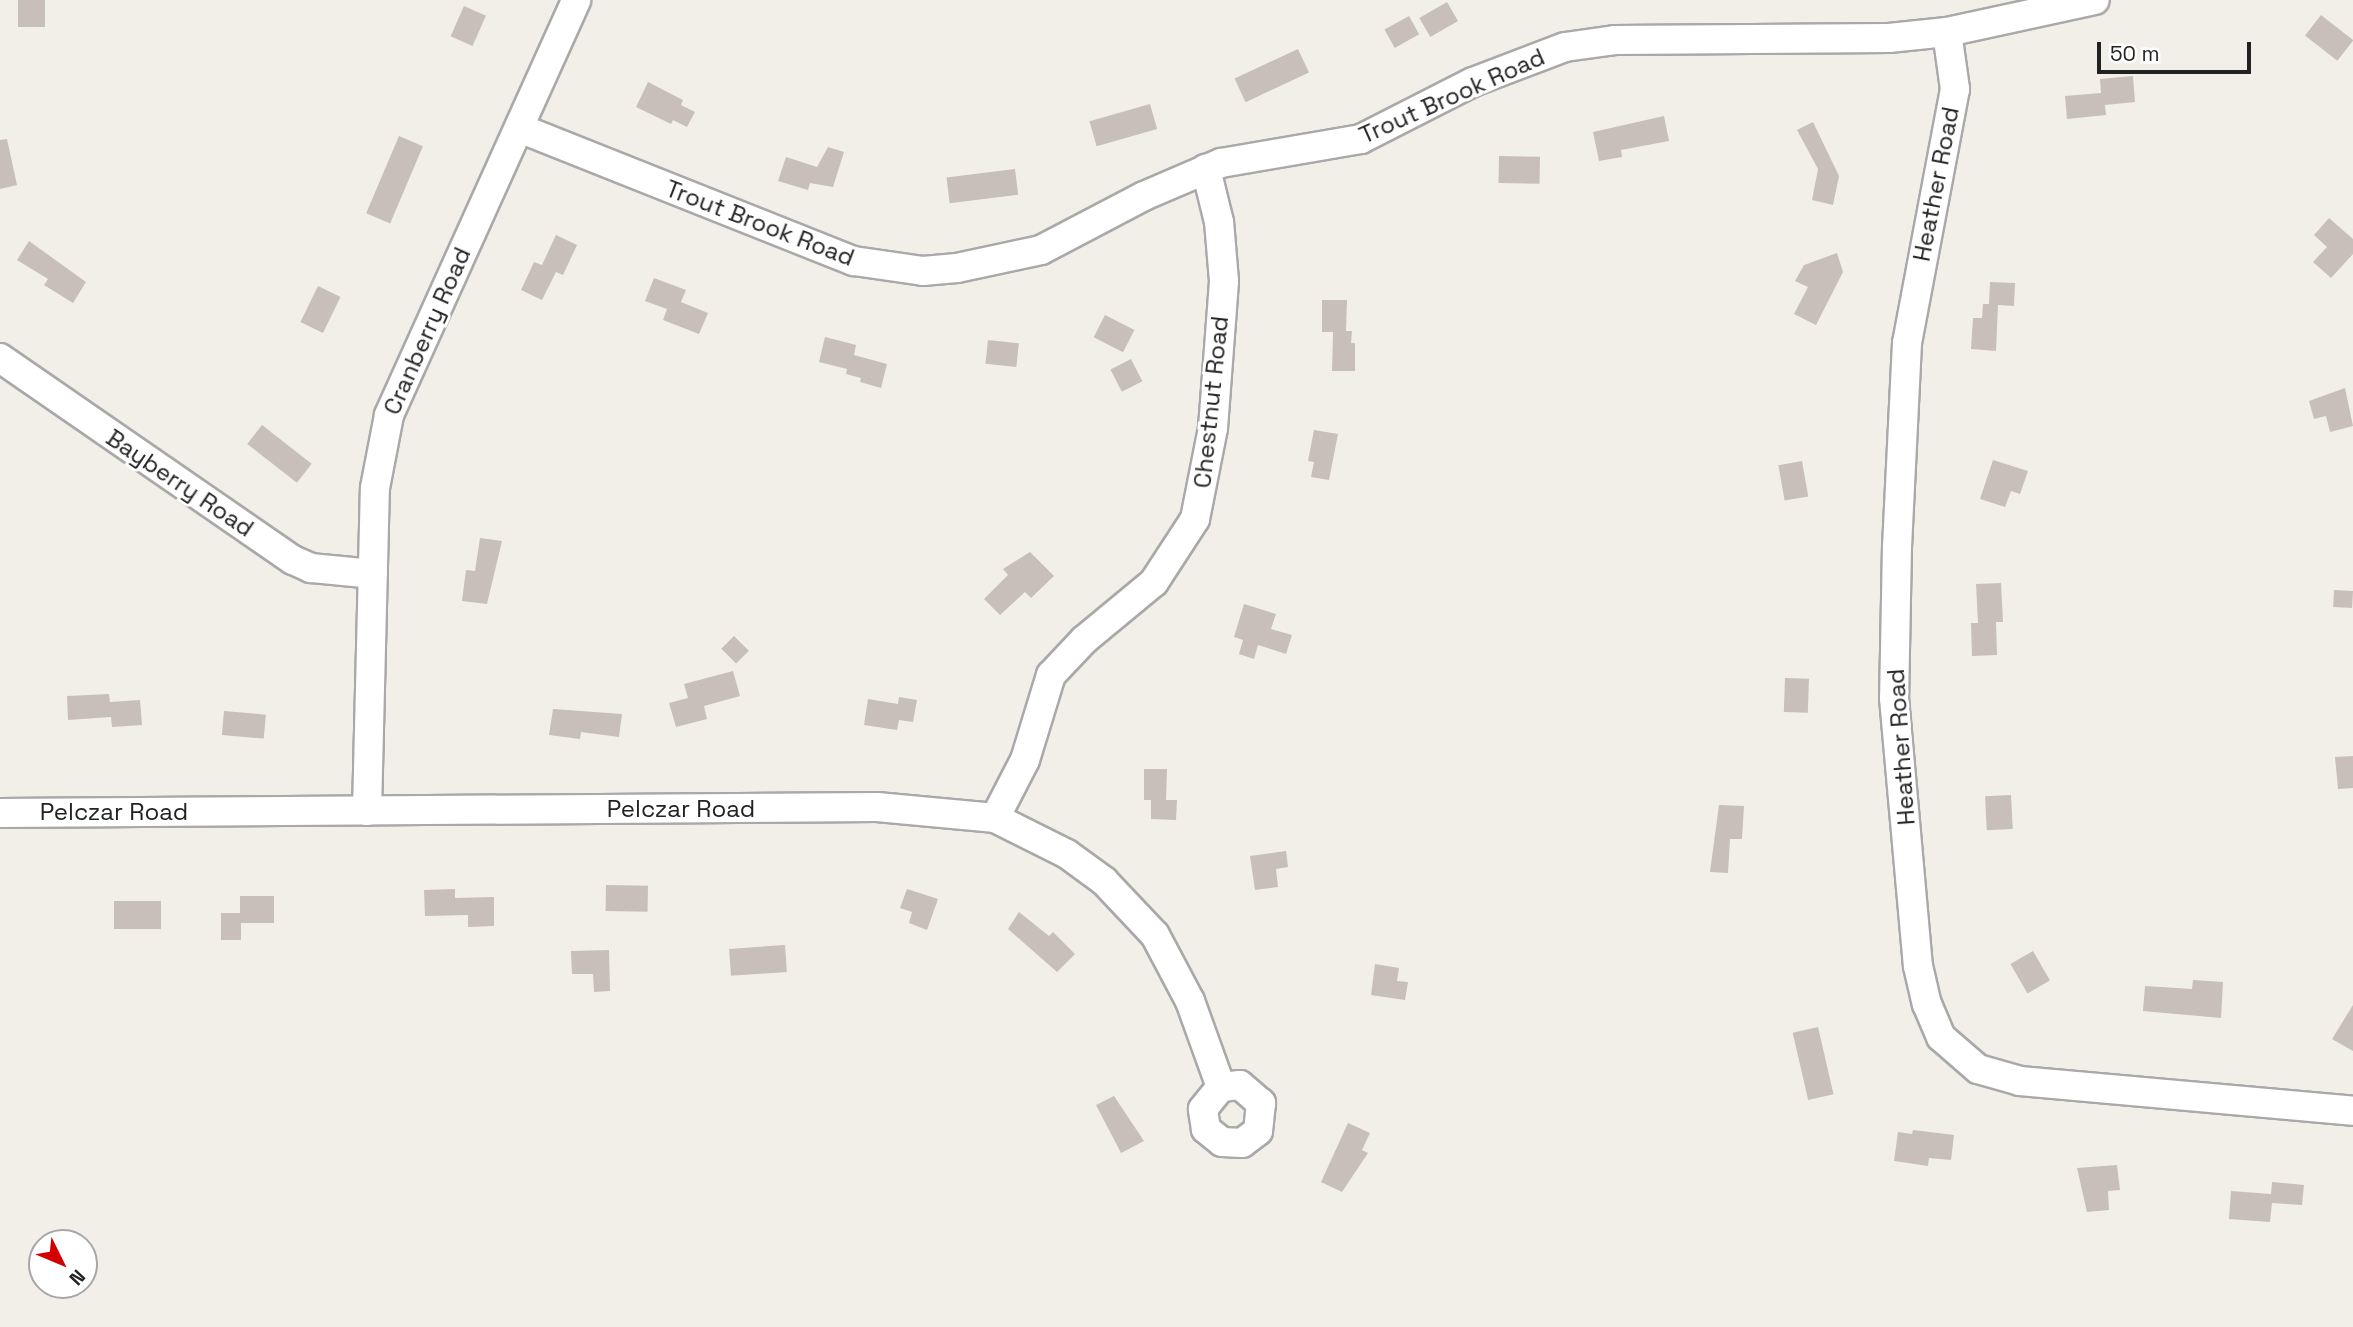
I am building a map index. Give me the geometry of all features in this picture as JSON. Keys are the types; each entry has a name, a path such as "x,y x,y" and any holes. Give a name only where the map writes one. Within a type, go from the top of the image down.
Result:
{"street":[{"name":"Cranberry Road","path":"367,811 374,488 389,415 576,0"},
{"name":"Trout Brook Road","path":"519,128 822,250 865,264 923,271 1041,250 1144,196 1206,169 1361,139 1510,66 1589,43 1889,38 1947,32 2095,0"},
{"name":"Heather Road","path":"1947,32 1955,89 1907,343 1897,546 1895,698 1918,965 1927,1004 1941,1037 1978,1069 2020,1082 2353,1111"},
{"name":"Chestnut Road","path":"995,818 1025,760 1051,675 1084,640 1154,582 1169,564 1195,519 1213,429 1224,281 1219,222 1206,169"},
{"name":"Bayberry Road","path":"0,358 293,559 311,568 373,574"},
{"name":"Pelczar Road","path":"0,813 877,807 995,818 1067,853 1104,881 1148,926 1183,985 1221,1087"}],"building":[{"path":"18,0 45,0 45,27 18,27"},
{"path":"1447,2 1458,21 1430,37 1419,18"},
{"path":"464,6 486,16 473,46 451,36"},
{"path":"2321,15 2353,40 2337,61 2305,35"},
{"path":"1409,16 1419,34 1395,48 1385,30"},
{"path":"1298,49 1309,73 1246,102 1235,79"},
{"path":"2133,76 2135,102 2105,105 2106,115 2067,119 2065,96 2101,93 2100,79"},
{"path":"648,82 683,100 681,105 695,112 687,127 673,120 671,124 636,107"},
{"path":"1150,104 1157,129 1097,146 1089,121"},
{"path":"1664,116 1669,141 1621,150 1622,157 1599,161 1593,132"},
{"path":"1813,122 1839,176 1833,205 1812,200 1818,169 1797,130"},
{"path":"399,136 423,146 390,223 366,213"},
{"path":"7,139 17,185 0,189 0,140"},
{"path":"828,147 844,152 833,187 810,183 808,190 778,181 786,157 817,167"},
{"path":"1499,156 1540,157 1540,184 1499,183"},
{"path":"1015,169 1018,195 950,203 947,177"},
{"path":"2329,218 2353,239 2353,254 2331,278 2313,262 2327,247 2314,235"},
{"path":"556,235 577,245 563,275 556,272 542,300 521,290 534,262 542,265"},
{"path":"29,241 86,282 73,303 44,285 48,279 17,260"},
{"path":"1837,253 1843,272 1816,325 1794,314 1808,287 1795,281 1804,265"},
{"path":"654,278 686,290 681,302 708,313 699,334 663,320 667,309 645,301"},
{"path":"1990,282 2015,283 2014,306 1998,305 1996,351 1971,349 1973,318 1982,318 1983,304 1989,304"},
{"path":"318,286 340,297 323,333 300,322"},
{"path":"1322,300 1347,300 1346,331 1352,331 1351,343 1355,343 1355,371 1332,371 1333,332 1322,332"},
{"path":"1105,315 1134,330 1123,352 1094,337"},
{"path":"825,337 856,345 854,355 887,364 881,388 860,382 861,378 846,374 847,369 819,362"},
{"path":"988,340 1019,343 1016,367 985,364"},
{"path":"1131,359 1142,381 1122,392 1111,369"},
{"path":"2345,388 2353,426 2330,432 2326,416 2314,419 2309,401"},
{"path":"262,425 312,464 297,483 247,444"},
{"path":"1314,430 1338,434 1329,480 1311,477 1314,462 1308,461"},
{"path":"1993,460 2028,471 2020,494 2011,491 2005,507 1980,499"},
{"path":"1802,461 1808,496 1785,501 1778,465"},
{"path":"480,538 502,541 487,604 462,601 466,570 475,571"},
{"path":"1030,552 1054,576 1031,598 1025,592 1000,615 984,599 1008,575 1003,569"},
{"path":"2001,583 2003,622 1996,622 1997,655 1972,656 1971,623 1978,623 1976,584"},
{"path":"2334,590 2353,591 2352,608 2333,607"},
{"path":"1244,604 1276,614 1271,629 1292,635 1286,654 1258,645 1254,659 1239,654 1243,640 1234,637"},
{"path":"734,636 749,651 736,664 721,649"},
{"path":"733,671 740,696 704,706 707,719 676,727 669,703 688,698 684,684"},
{"path":"1785,678 1809,679 1808,713 1784,712"},
{"path":"109,694 110,702 140,700 142,725 112,727 111,717 68,720 67,696"},
{"path":"899,697 917,700 913,722 899,720 897,730 864,725 868,699 898,704"},
{"path":"553,709 622,714 619,737 581,732 580,739 549,735"},
{"path":"224,711 266,715 264,739 222,735"},
{"path":"2353,756 2353,788 2338,789 2335,757"},
{"path":"1144,769 1167,769 1166,800 1177,800 1176,820 1151,819 1151,800 1144,800"},
{"path":"2011,795 2013,829 1987,830 1985,796"},
{"path":"1719,805 1744,806 1742,839 1730,839 1728,873 1710,872"},
{"path":"1286,851 1288,867 1276,869 1278,887 1255,890 1250,856"},
{"path":"606,885 648,886 648,912 606,911"},
{"path":"455,889 455,898 494,897 494,926 468,927 468,915 425,916 424,890"},
{"path":"907,889 938,899 927,930 909,923 912,912 900,908"},
{"path":"240,896 274,896 274,923 241,923 241,940 221,940 221,913 240,913"},
{"path":"114,901 161,901 161,929 114,929"},
{"path":"1019,912 1049,936 1053,932 1075,954 1057,972 1008,929"},
{"path":"785,945 787,972 731,976 729,949"},
{"path":"609,950 610,991 594,992 593,974 572,974 571,951"},
{"path":"2033,951 2050,980 2027,993 2010,964"},
{"path":"1375,964 1399,968 1397,981 1408,982 1405,1000 1371,995"},
{"path":"2193,980 2223,982 2221,1018 2143,1011 2145,986 2192,989"},
{"path":"2353,1005 2353,1051 2332,1039"},
{"path":"1818,1027 1834,1094 1808,1100 1793,1033"},
{"path":"1114,1096 1144,1141 1121,1153 1096,1105"},
{"path":"1348,1123 1370,1133 1362,1150 1368,1153 1342,1192 1321,1182"},
{"path":"1913,1130 1954,1135 1951,1160 1929,1158 1928,1166 1894,1161 1898,1132 1912,1134"},
{"path":"2117,1165 2120,1190 2108,1191 2109,1210 2087,1212 2077,1168"},
{"path":"2272,1182 2304,1185 2302,1205 2272,1203 2270,1222 2229,1219 2231,1191 2271,1194"}]}
